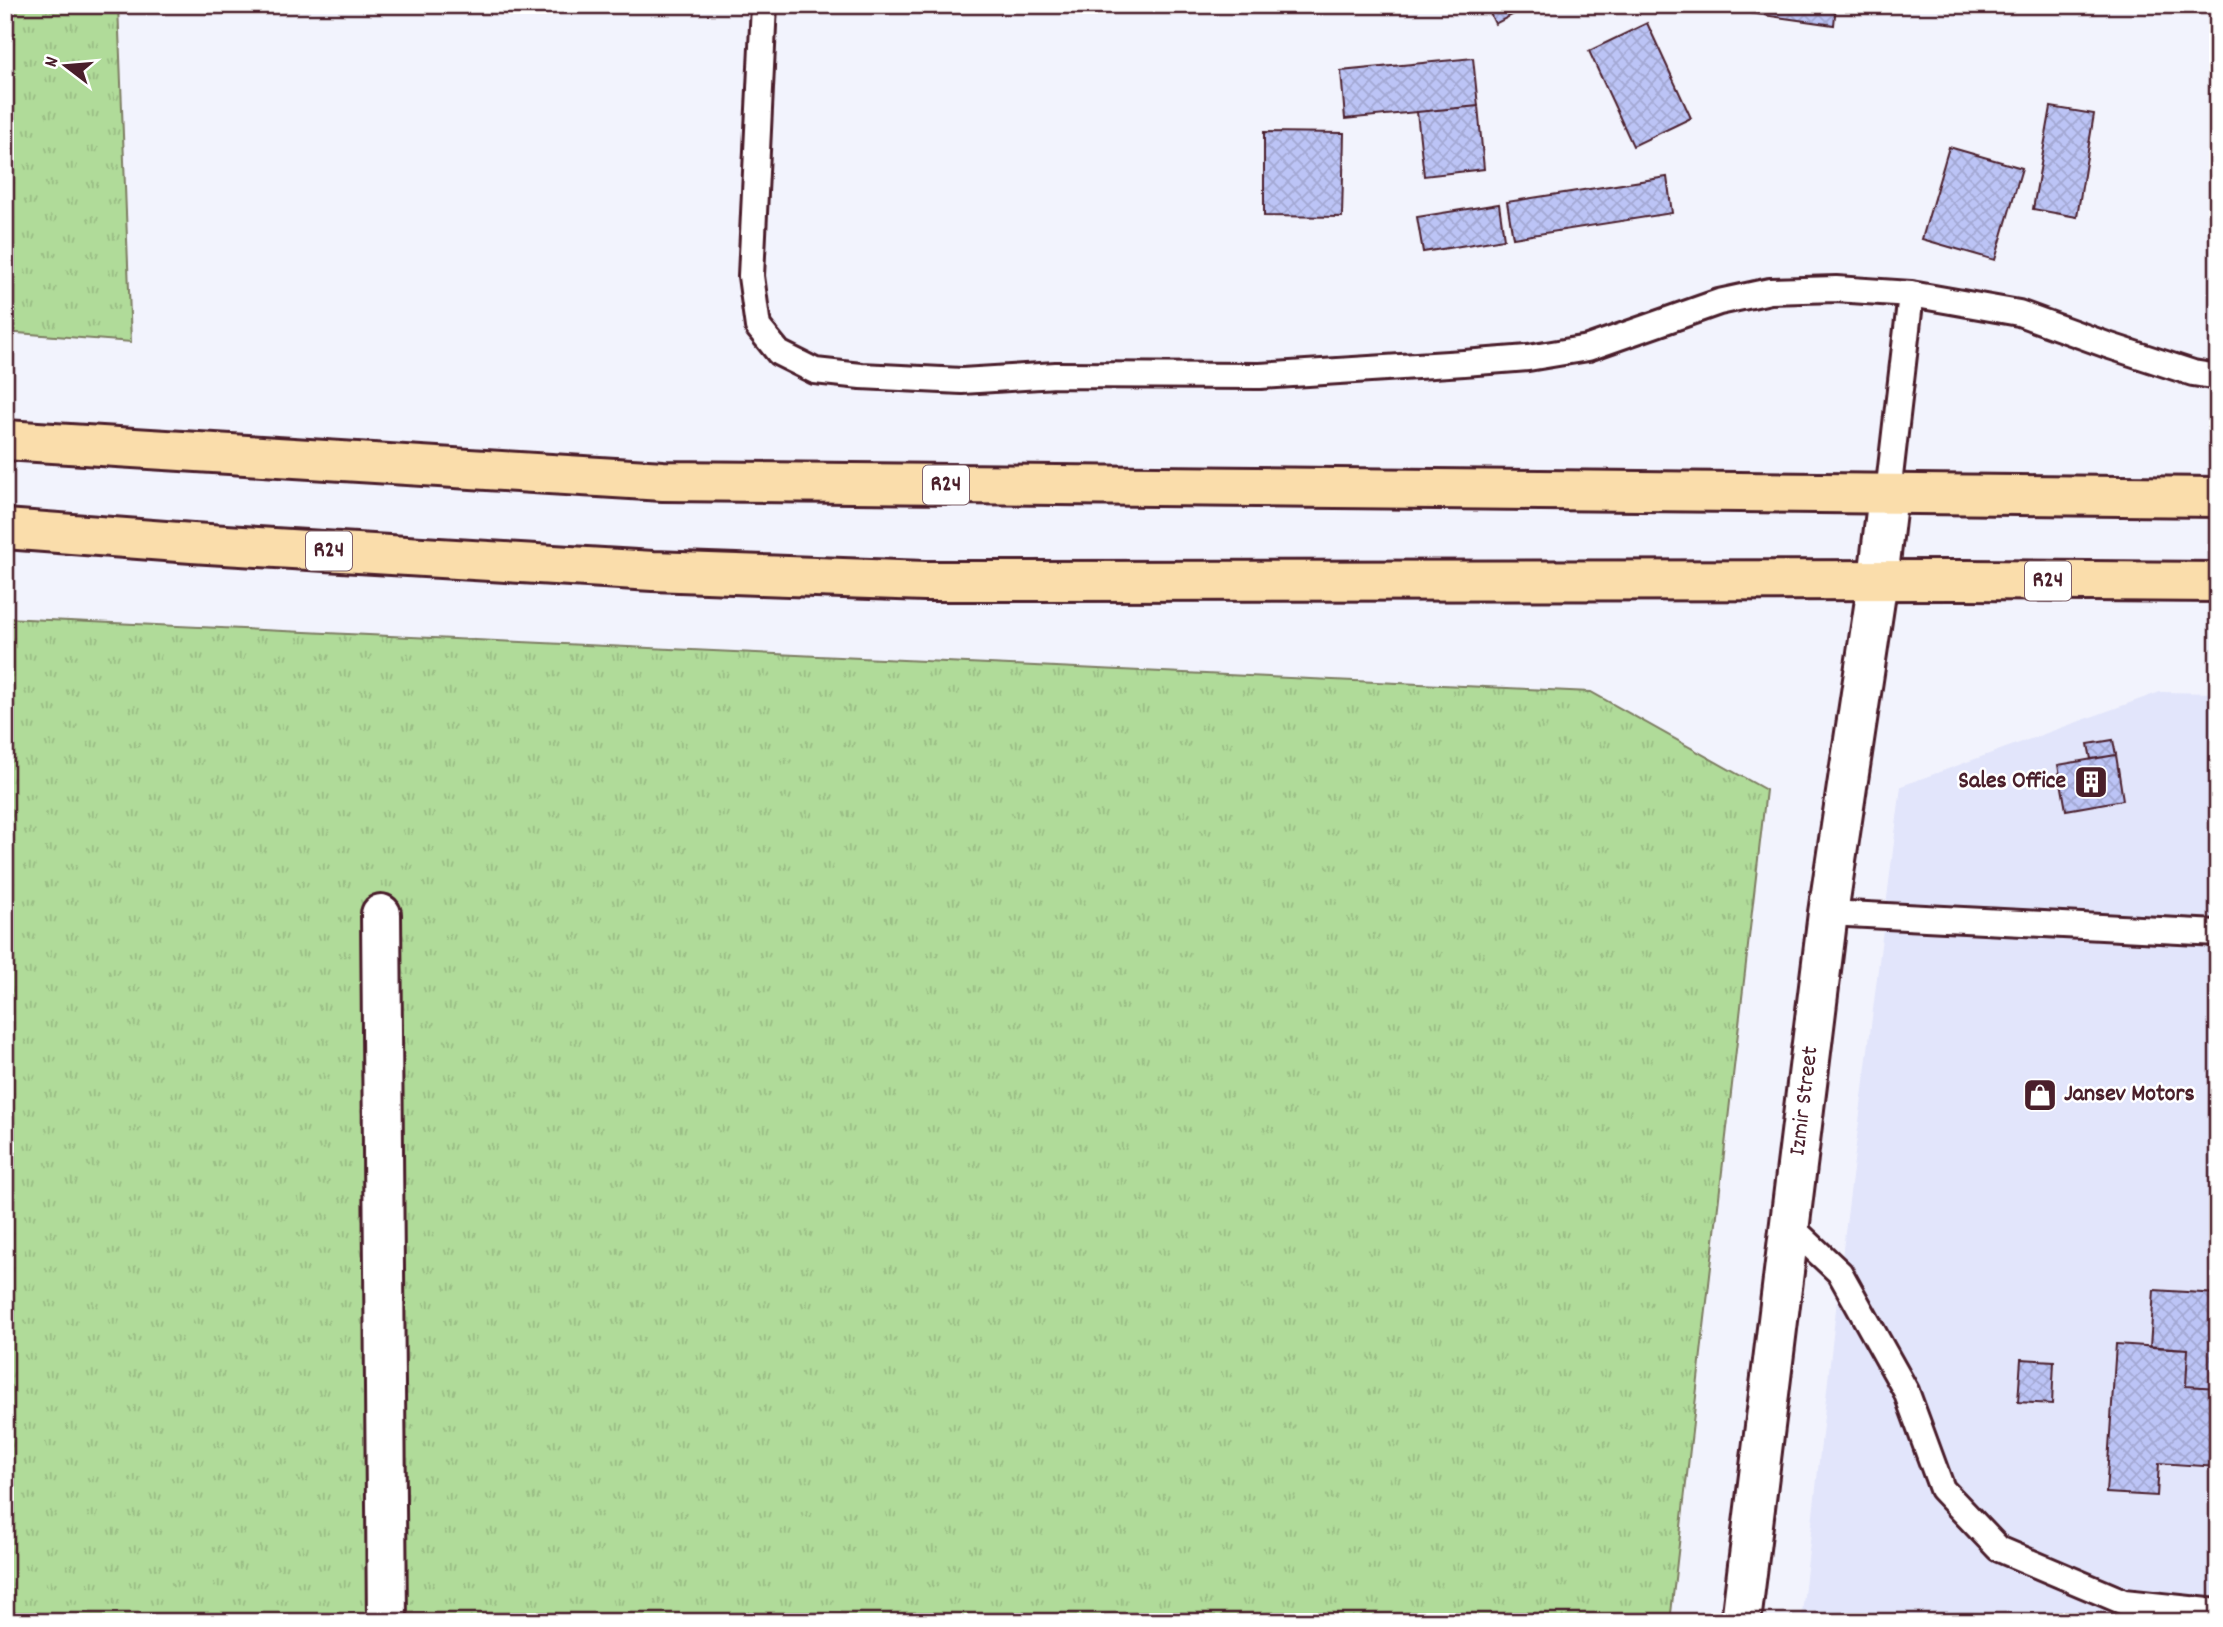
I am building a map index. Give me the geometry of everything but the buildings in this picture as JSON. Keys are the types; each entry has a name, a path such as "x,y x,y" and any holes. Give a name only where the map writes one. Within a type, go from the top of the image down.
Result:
{"main road":[{"name":"R24","path":"5,440 663,481 2218,496"},
{"name":"R24","path":"5,529 653,571 925,581 2218,582"}],"street":[{"name":"Izmir Street","path":"1741,1622 1828,913 1878,580 1888,494"},
{"path":"381,914 387,1622"}],"lane":[{"path":"764,5 751,276 758,327 779,354 815,371 962,381 1056,375 1260,376 1528,358 1588,348 1719,302 1770,291 1836,289 1911,294 2019,313 2193,373 2218,377"},
{"path":"1888,494 1911,294"},
{"path":"1828,913 2218,933"},
{"path":"1790,1226 1840,1273 1906,1391 1942,1489 1999,1549 2124,1602 2218,1612"}],"shaded area":[{"name":"Jansev Motors","path":"2160,692 2218,693 2218,1622 1801,1622 1840,1273 1901,786"}],"green space":[{"path":"5,5 118,5 131,342 5,332"},
{"path":"5,618 1591,692 1766,790 1670,1622 5,1622"}],"place":[{"name":"Sales Office","path":"2091,782"},
{"name":"Jansev Motors","path":"2040,1095"}]}
